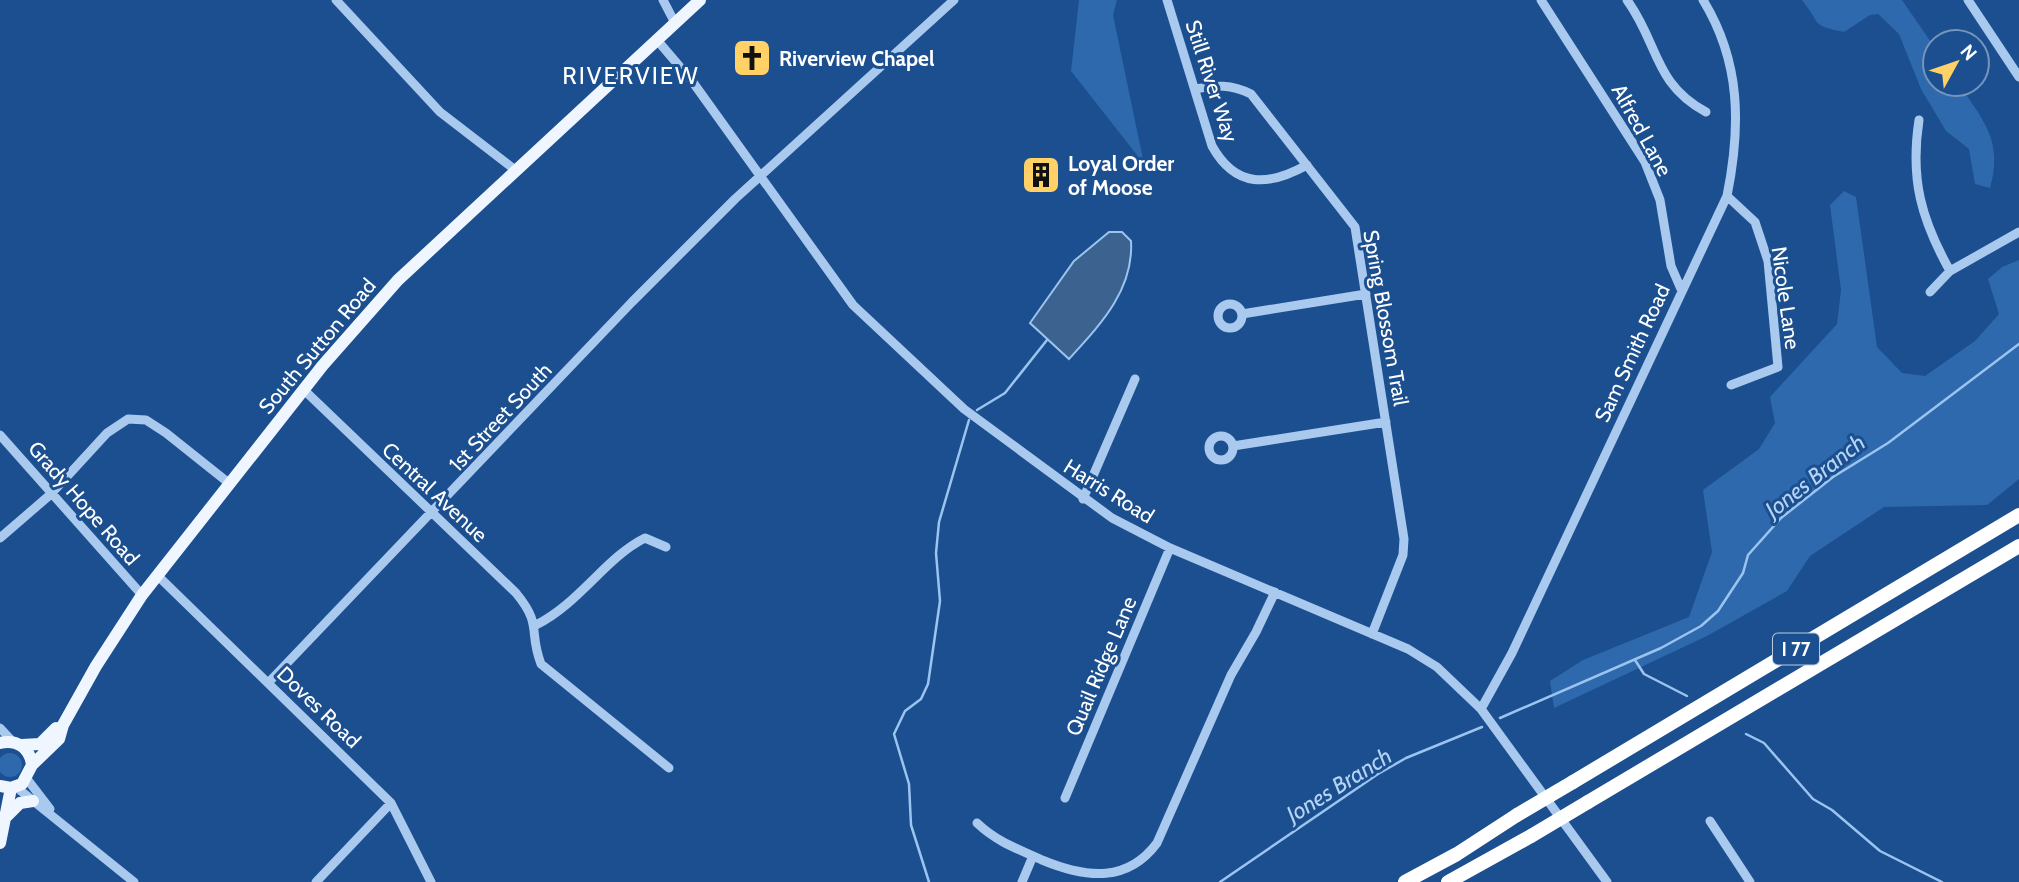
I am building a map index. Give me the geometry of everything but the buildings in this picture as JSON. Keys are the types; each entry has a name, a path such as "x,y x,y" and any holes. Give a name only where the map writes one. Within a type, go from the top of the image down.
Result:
{"highway":[{"name":"I 77","path":"1405,882 1457,854 1517,815 2019,515"},
{"name":"I 77","path":"1448,882 1531,836 2019,546"}],"main road":[{"name":"South Sutton Road","path":"32,765 59,738 63,725 96,666 157,575 303,389 398,280 514,169 700,0"},
{"name":"South Sutton Road","path":"12,743 40,744 63,725"},
{"path":"0,843 7,816 9,787 27,779 32,765 28,751 12,743"},
{"path":"7,816 20,803 33,801"}],"street":[{"path":"337,0 440,112 514,169"},
{"path":"663,0 675,23"},
{"name":"1st Street South","path":"269,682 623,312 759,178 954,0"},
{"name":"Still River Way","path":"1167,0 1213,146 1220,160 1235,173 1269,181 1283,178 1307,165"},
{"name":"Alfred Lane","path":"1541,0 1645,162 1660,200 1671,266 1681,289"},
{"path":"1627,0 1649,39 1661,71 1683,99 1706,112"},
{"name":"Sam Smith Road","path":"1481,709 1512,653 1727,196 1735,155 1738,113 1732,65 1722,36 1703,0"},
{"path":"1968,0 2019,77"},
{"name":"Harris Road","path":"656,40 691,81 853,305 875,329 964,409 1083,499 1170,548 1408,649 1437,667 1481,709 1607,882"},
{"name":"Spring Blossom Trail","path":"1195,89 1219,85 1236,87 1251,94 1354,228 1404,539 1403,555 1372,634"},
{"path":"1919,120 1915,145 1917,191 1931,237 1950,271"},
{"name":"Nicole Lane","path":"1727,196 1755,222 1768,261 1778,367 1731,386"},
{"path":"1930,292 1950,271 2019,232"},
{"path":"1242,314 1366,294"},
{"path":"1083,499 1135,380"},
{"name":"Central Avenue","path":"303,389 516,593 530,610 536,625"},
{"path":"0,538 51,494 107,433 128,419 146,421 166,433 230,484"},
{"path":"1233,446 1386,422"},
{"name":"Grady Hope Road","path":"0,435 142,595"},
{"path":"667,547 646,538 630,546 588,588 559,612 536,625 534,645 541,664 669,768"},
{"name":"Quail Ridge Lane","path":"1065,798 1170,548"},
{"name":"Doves Road","path":"157,575 391,803 402,820 431,882"},
{"path":"977,823 994,839 1083,877 1101,881 1136,871 1149,857 1231,675 1275,592"},
{"path":"0,728 12,743"},
{"path":"27,779 51,814"},
{"path":"9,787 51,814 134,882"},
{"path":"316,882 391,803"},
{"path":"1710,821 1750,882"},
{"path":"1022,882 1033,856"}],"shaded area":[{"path":"1079,0 1117,0 1113,15 1144,164 1071,71"},
{"path":"1802,0 1902,0 1921,28 1921,89 1899,34 1878,14 1870,15 1844,32 1826,28 1818,23"},
{"path":"1926,98 1968,98 1989,132 1992,144 1994,157 1990,188 1975,184 1969,149 1946,131"},
{"path":"1844,191 1856,197 1877,347 1902,373 1925,376 1975,341 1999,314 1988,279 2002,267 2019,260 2019,479 1987,505 1884,507 1810,556 1787,591 1707,636 1554,708 1550,681 1583,660 1689,617 1712,552 1703,490 1759,449 1775,423 1770,397 1837,324 1841,290 1830,205"},
{"path":"1109,232 1122,232 1131,241 1127,275 1113,306 1069,359 1030,323 1074,261"},
{"path":"10,753 21,760 22,765 15,776 10,777 -1,770 -2,765 5,754"}],"waterway":[{"path":"977,410 1005,393 1047,340"},
{"name":"Jones Branch","path":"1500,718 1661,648 1701,626 1718,611 1743,573 1748,555 1781,518 1833,477 1888,443 2019,344"},
{"path":"929,882 911,825 909,784 894,734 905,711 921,699 928,684 940,601 936,553 939,522 969,420"},
{"path":"1635,660 1644,674 1687,696"},
{"name":"Jones Branch","path":"1220,882 1378,774 1406,758 1482,727"},
{"path":"1746,734 1764,743 1813,799 1832,810 1880,851 1942,882"}],"place":[{"name":"Riverview Chapel","path":"752,58"},
{"name":"Loyal Order of Moose","path":"1041,175"}],"district":[{"name":"RIVERVIEW","path":"631,75"}]}
